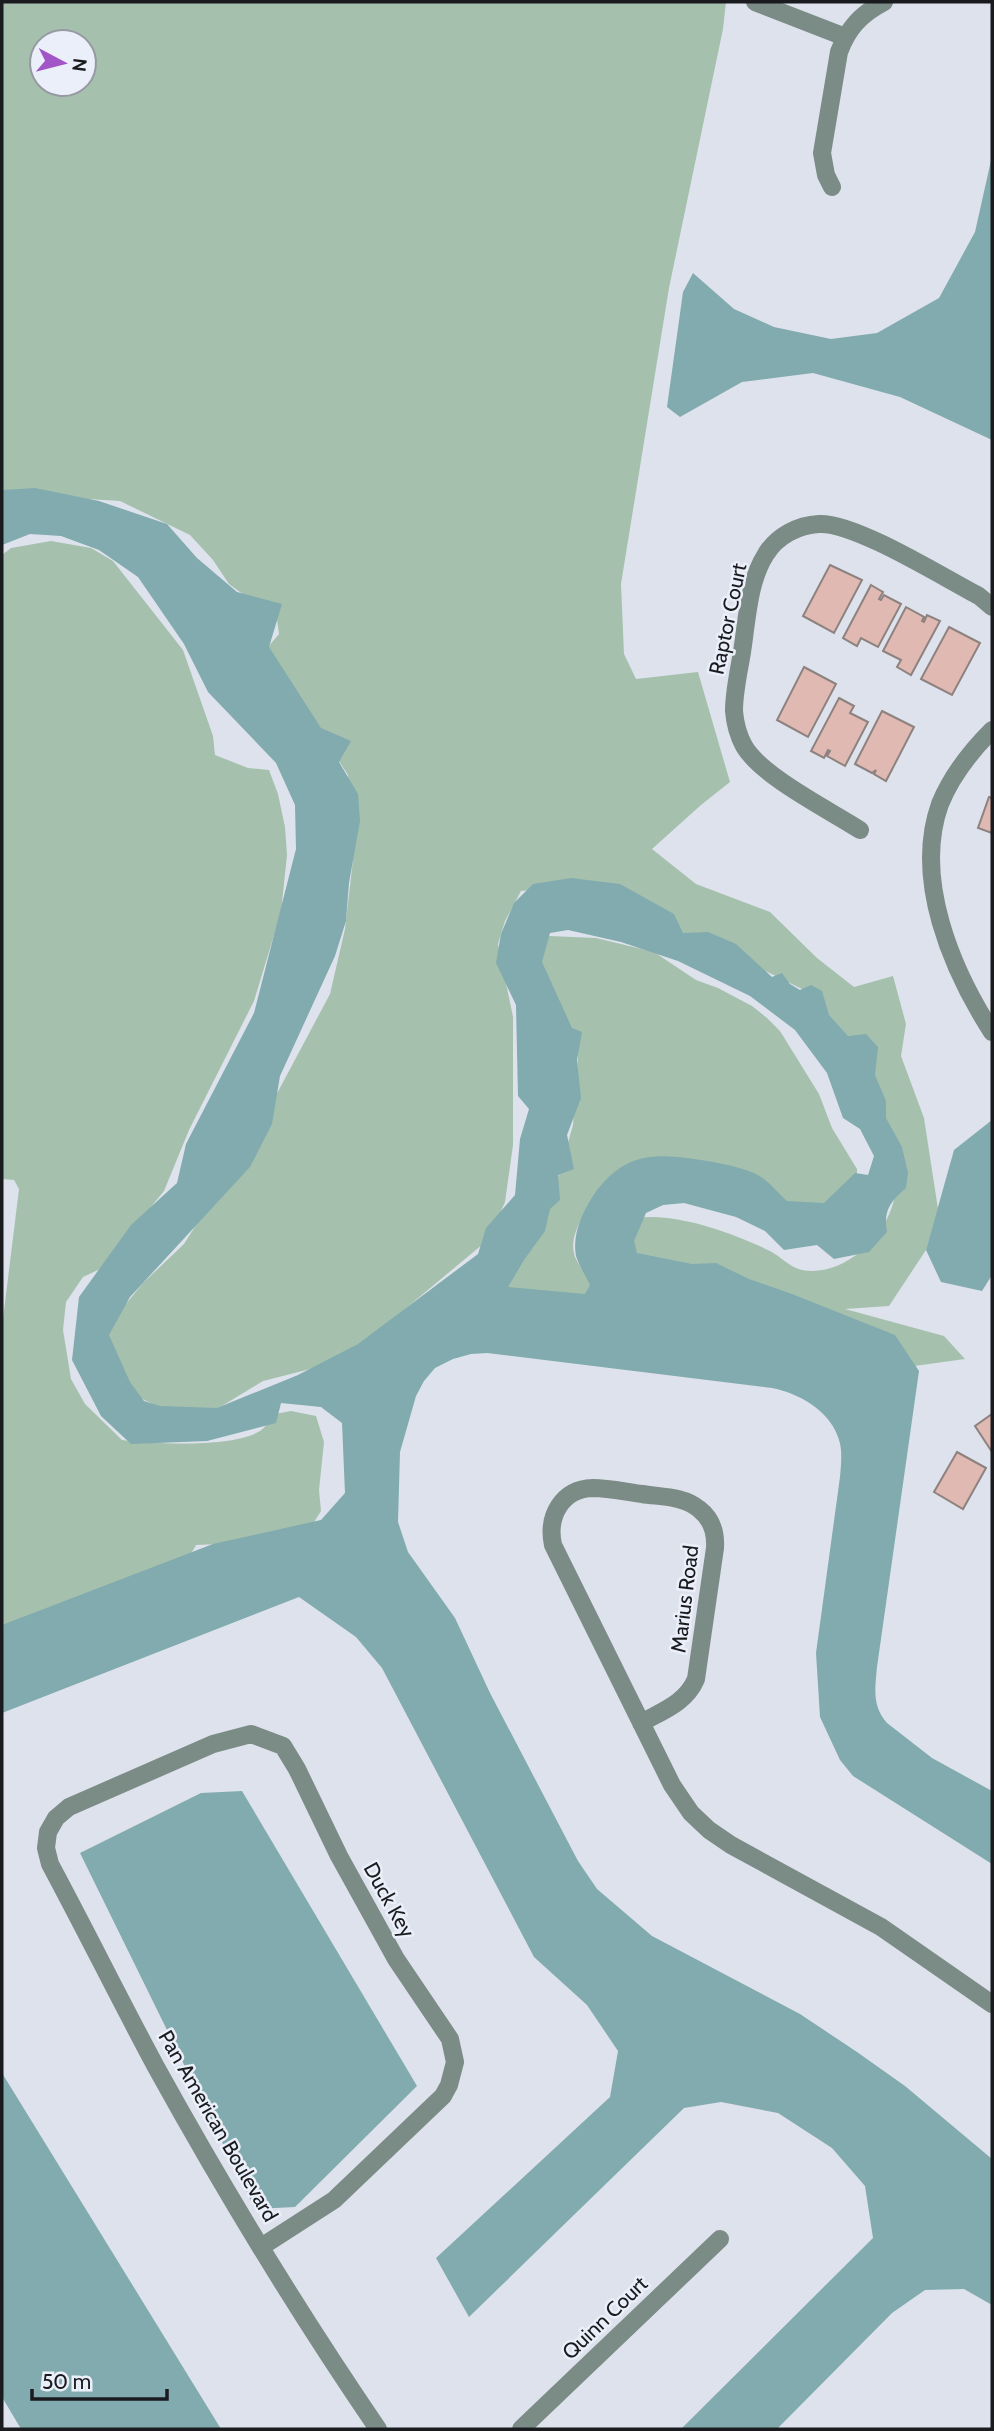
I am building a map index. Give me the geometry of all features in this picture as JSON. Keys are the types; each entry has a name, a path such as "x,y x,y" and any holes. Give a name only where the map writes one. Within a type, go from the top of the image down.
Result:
{"street":[{"path":"755,2 845,37"},
{"path":"832,187 826,175 822,153 835,70 845,37 867,12 884,2"},
{"name":"Raptor Court","path":"860,830 762,768 749,754 738,732 734,715 736,693 754,584 765,555 783,536 795,529 807,525 833,524 859,533 988,601"},
{"path":"992,730 961,767 940,805 932,843 932,867 942,923 972,999 992,1032"},
{"name":"Marius Road","path":"641,1723 680,1702 691,1690 696,1679 715,1548 714,1531 704,1513 685,1501 601,1489 583,1489 567,1497 555,1510 551,1534 554,1545 641,1723 678,1796 691,1813 709,1830 739,1850 881,1927 992,2004"},
{"name":"Duck Key","path":"48,1832 56,1818 69,1807 213,1744 251,1734 283,1746 396,1959 450,2039 455,2062 443,2096 343,2193 314,2215 261,2247"},
{"name":"Pan American Boulevard","path":"48,1832 46,1848 50,1864 155,2065 261,2247 377,2429"},
{"name":"Quinn Court","path":"521,2429 720,2239"}],"shaded area":[{"path":"2,2 726,2 723,29 669,288 621,584 624,654 636,679 698,672 730,782 652,849 696,884 770,912 817,958 854,987 893,976 906,1024 901,1056 924,1118 938,1209 926,1250 889,1306 845,1309 944,1336 965,1359 907,1367 660,1273 626,1243 636,1218 668,1218 739,1237 770,1251 798,1269 817,1271 831,1268 857,1254 878,1233 892,1207 900,1170 802,989 743,960 544,889 521,891 505,921 498,944 513,1017 513,1145 505,1202 489,1239 369,1339 330,1364 263,1381 212,1412 169,1412 130,1393 104,1331 143,1283 184,1244 265,1116 330,994 345,929 353,860 348,775 307,711 262,654 279,634 277,619 229,584 213,560 190,535 120,501 39,496 2,502"},
{"path":"992,156 992,440 900,397 813,373 742,382 680,417 667,407 683,292 693,273 734,309 774,327 831,339 877,333 939,298 975,232"},
{"path":"35,488 99,501 167,524 197,558 237,592 282,604 269,647 321,728 351,741 339,762 358,794 360,821 349,883 346,921 335,956 280,1076 272,1124 250,1167 130,1297 109,1335 130,1382 144,1401 160,1406 217,1408 298,1375 358,1344 478,1254 486,1228 515,1195 520,1139 529,1109 518,1096 516,1005 496,963 501,934 514,903 533,884 571,878 620,884 674,914 683,933 708,932 736,944 772,977 782,973 790,984 800,990 811,985 822,991 829,1015 848,1036 866,1034 878,1047 875,1075 886,1101 886,1118 902,1147 908,1173 906,1188 892,1202 887,1213 887,1232 869,1252 834,1259 817,1245 784,1250 765,1231 736,1217 684,1203 663,1205 646,1213 634,1241 637,1253 692,1264 716,1263 749,1279 895,1335 919,1371 877,1667 876,1697 879,1710 887,1723 932,1758 992,1791 992,1864 853,1776 840,1760 820,1717 816,1653 841,1457 840,1442 834,1427 811,1404 772,1388 487,1353 471,1354 435,1368 424,1381 416,1396 400,1452 398,1522 408,1552 455,1618 490,1693 578,1861 597,1889 652,1936 800,2014 857,2052 905,2086 992,2159 992,2305 964,2289 925,2290 892,2313 777,2429 681,2429 873,2238 865,2186 832,2148 778,2113 721,2102 684,2108 469,2317 436,2258 610,2097 618,2051 587,2005 534,1957 382,1668 356,1637 299,1597 2,1713 2,1625 213,1544 321,1520 345,1493 342,1423 321,1407 281,1403 276,1423 207,1441 131,1444 101,1416 72,1360 79,1297 131,1225 177,1183 186,1144 254,1013 296,849 295,805 276,763 208,692 184,644 138,577 99,550 61,536 30,534 2,545 2,490","holes":["568,930 621,942 678,961 750,996 795,1030 827,1073 843,1118 860,1129 874,1156 868,1175 855,1173 824,1203 787,1201 767,1181 732,1166 661,1156 632,1162 606,1180 593,1196 579,1224 575,1248 577,1260 590,1285 585,1294 508,1287 545,1231 550,1209 560,1200 558,1175 574,1169 567,1135 581,1098 577,1060 582,1032 572,1028 542,962 550,933"]},
{"path":"51,541 91,548 113,561 183,650 213,736 215,755 248,768 269,770 278,794 285,827 287,855 281,912 254,1001 189,1130 164,1191 100,1269 83,1277 66,1302 63,1330 71,1379 85,1404 122,1440 173,1443 232,1440 260,1431 275,1414 291,1411 316,1416 324,1442 319,1490 321,1511 302,1541 196,1545 187,1558 176,1565 147,1569 126,1592 2,1642 2,1327 19,1189 14,1180 2,1179 2,555 11,548"},
{"path":"542,938 596,938 654,952 696,980 752,1006 767,1018 780,1031 819,1094 832,1128 857,1169 857,1177 846,1195 796,1214 773,1199 594,1197 577,1228 573,1245 577,1261 597,1295 512,1305 501,1272 553,1195 573,1125 577,1043 540,984"},
{"path":"992,1120 992,1275 982,1291 941,1282 926,1250 954,1150"},
{"path":"242,1791 417,2086 295,2207 255,2209 80,1853 201,1793"},
{"path":"2,2073 221,2429 21,2429 2,2397"}],"building":[{"path":"830,565 862,580 834,633 803,616"},
{"path":"871,585 883,592 879,599 884,595 901,604 878,647 861,638 857,646 843,638"},
{"path":"906,607 924,617 924,622 927,615 940,621 911,675 897,667 901,660 883,651"},
{"path":"949,627 980,643 952,695 921,679"},
{"path":"804,667 836,684 808,737 777,720"},
{"path":"839,698 854,706 850,713 868,722 845,766 827,756 830,751 828,750 824,758 811,751"},
{"path":"882,711 914,727 886,781 874,774 876,770 872,773 855,764"},
{"path":"989,797 992,798 992,833 978,828"},
{"path":"992,1414 992,1452 975,1426"},
{"path":"957,1452 986,1468 963,1509 934,1492"}]}
